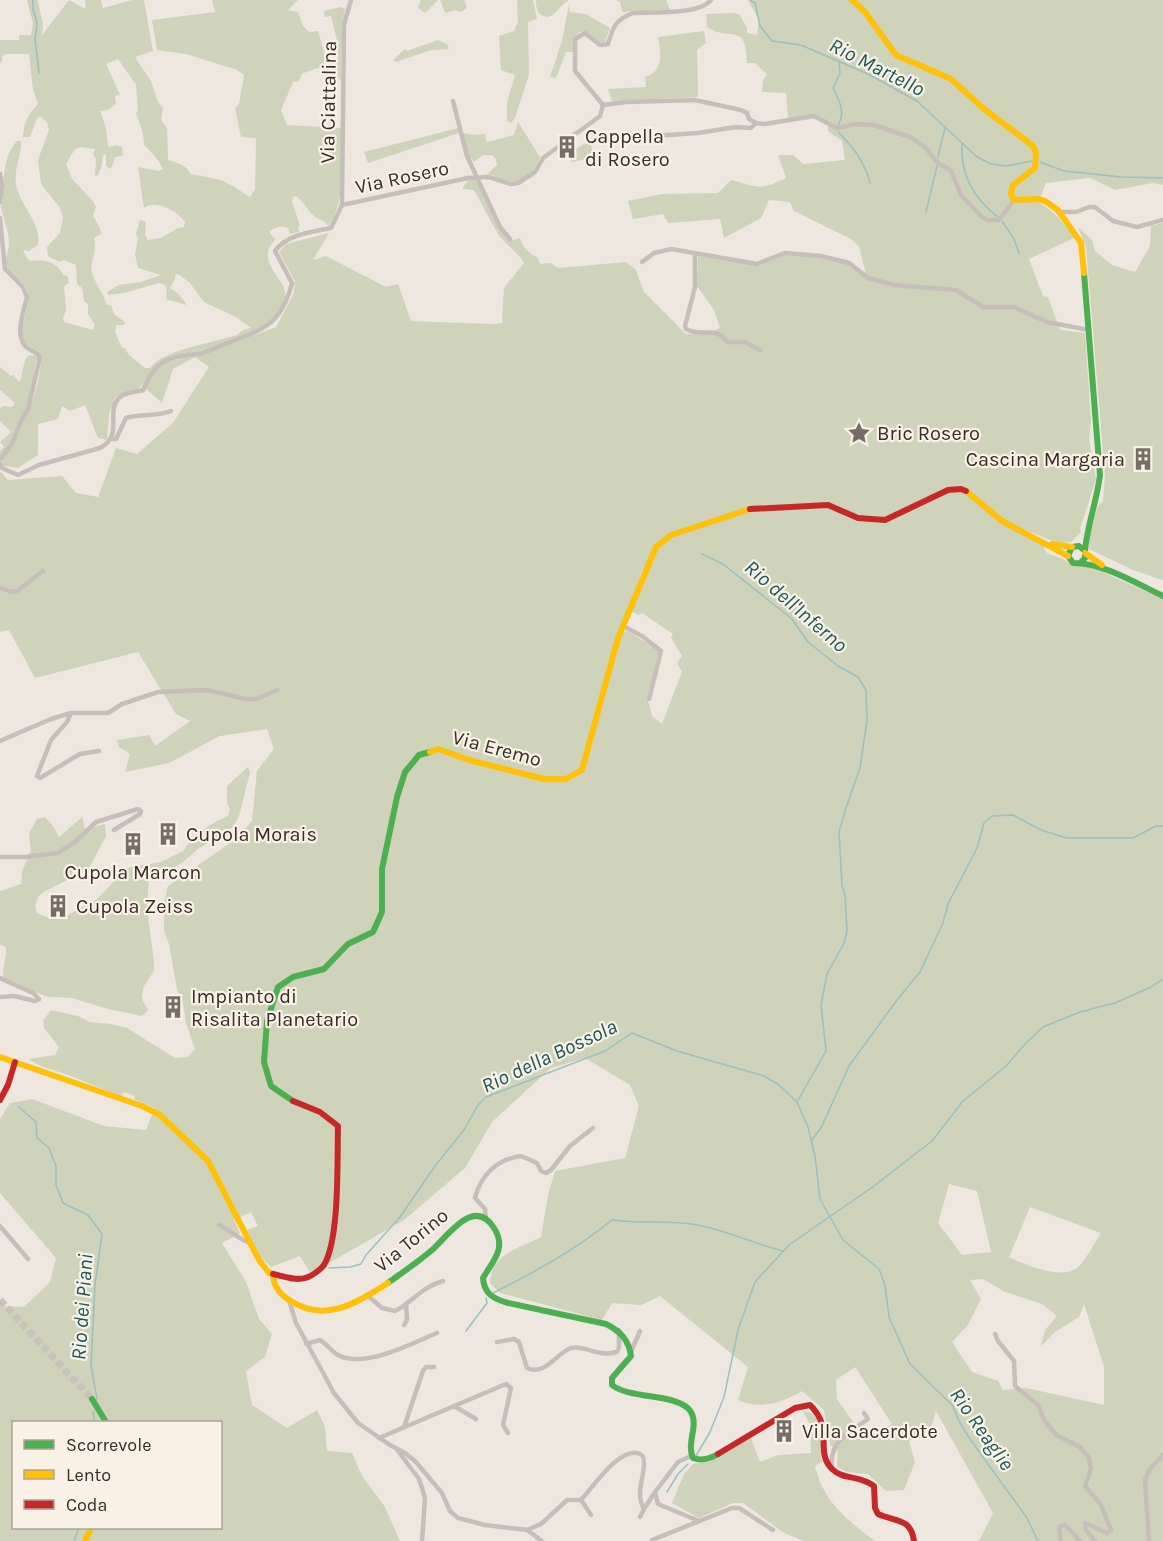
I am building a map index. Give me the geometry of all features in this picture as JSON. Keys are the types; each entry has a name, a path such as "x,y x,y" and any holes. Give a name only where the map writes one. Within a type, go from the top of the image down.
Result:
{"main road":[{"path":"855,2 872,19 896,55 951,79 984,110 1032,145 1036,152 1035,168 1020,178 1011,188 1011,196 1014,200 1040,199 1058,212 1081,243 1100,478 1087,527 1082,562"},
{"name":"Via Eremo","path":"272,1275 306,1278 323,1267 330,1251 336,1208 339,1152 338,1126 320,1112 288,1099 271,1086 264,1062 267,1022 278,987 293,977 324,969 348,944 373,933 382,912 382,869 397,796 405,772 419,755 438,749 470,760 544,779 566,779 582,770 623,626 656,547 671,535 752,508 828,505 858,518 885,520 948,490 961,489 970,493 1002,521 1068,556"},
{"path":"1087,527 1068,556 1073,563 1082,562 1109,571 1163,597"},
{"name":"Via Eremo","path":"1043,541 1058,546 1073,547"},
{"path":"1073,547 1081,547 1109,571"},
{"name":"Via Torino","path":"0,1057 12,1064 142,1106 160,1115 208,1161 259,1260 272,1275 275,1287 288,1299 310,1310 325,1312 340,1308 367,1295 420,1260 464,1219 477,1216 486,1219"},
{"path":"0,1100 12,1064"},
{"path":"486,1219 493,1226 499,1239 498,1255 483,1278 486,1292 492,1298 508,1304 606,1324 619,1330 627,1340 631,1352 630,1360 612,1378 612,1385 621,1390 680,1402 690,1408 694,1418 691,1456 700,1460 711,1458 795,1408 810,1406 820,1415 827,1464 832,1470 845,1477 867,1479 874,1486 875,1508 878,1514 908,1524 912,1529 914,1541"},
{"path":"92,1399 105,1421"}],"street":[{"name":"Via Ciattalina","path":"342,205 344,24 351,0"},
{"path":"603,105 575,71 575,39 585,33 600,45 608,44 612,28 625,16 633,13 688,10 703,6 711,0"},
{"path":"603,105 695,100 741,110 756,123 765,124 814,116 837,128 855,124 874,125 910,137 924,147 938,163 951,171 961,195 982,217 994,221 999,220 1014,200"},
{"path":"453,101 464,147 502,231 510,239"},
{"path":"478,177 494,178 511,184 530,177 543,158 600,116 603,105"},
{"path":"652,136 698,133 736,127 751,128 756,123"},
{"path":"0,174 2,185 0,202"},
{"name":"Via Rosero","path":"111,439 114,406 119,398 143,390 157,367 167,360 202,353 269,326 277,318 288,300 292,283 275,250 281,242 292,237 331,228 342,205 478,177"},
{"path":"1058,212 1076,212 1095,207 1113,221 1137,227 1163,220"},
{"path":"0,218 6,271 26,292 20,334 26,346 39,355 27,410 12,444 0,459"},
{"path":"642,262 664,249 760,264 785,253 821,256 849,263 868,278 894,285 957,290 983,307 1014,307 1047,322 1089,330"},
{"path":"695,254 695,286 686,328 696,333 715,332 727,342 745,342 760,350"},
{"path":"0,272 6,271"},
{"path":"0,464 3,468 18,475 39,465 109,444 111,439 116,439 126,417 138,414 161,415 171,411"},
{"path":"0,588 12,592 17,591 43,571"},
{"path":"623,626 661,651 649,699"},
{"path":"0,741 51,719 71,713 108,713 122,704 159,692 207,690 246,699 256,699 277,690"},
{"path":"71,713 67,722 51,740 37,776 40,778 80,754 99,751"},
{"path":"0,857 25,858 56,854 75,842 94,823 138,809 141,811 140,814 114,830"},
{"path":"0,978 33,993 39,999 35,1001 14,996 0,997"},
{"path":"486,1219 485,1209 475,1198 482,1178 491,1170 501,1162 521,1156 537,1163 541,1171 546,1173 570,1146 593,1128"},
{"path":"219,1225 236,1234 242,1241 250,1243"},
{"path":"0,1226 28,1259"},
{"path":"367,1295 375,1303 390,1311 395,1311 427,1286 443,1281"},
{"path":"288,1299 291,1313 306,1344 334,1393 358,1423 415,1461 442,1493 450,1510 458,1518 485,1525 526,1530 542,1541"},
{"path":"404,1325 407,1320 406,1304"},
{"path":"497,1341 514,1339 519,1342 527,1368 534,1371 541,1370 570,1349 577,1347 598,1354 610,1355 617,1352 619,1330"},
{"path":"631,1352 640,1331"},
{"path":"306,1344 320,1340 337,1355 355,1359 377,1356 437,1333"},
{"path":"995,1334 1014,1361 1015,1386 1038,1405 1044,1420 1056,1435 1080,1447 1089,1458 1090,1469 1085,1486 1101,1504 1111,1530 1107,1533 1085,1523 1086,1530 1095,1541"},
{"path":"404,1427 423,1371 426,1367 434,1367"},
{"path":"379,1438 506,1384 511,1388 503,1425 508,1433"},
{"path":"454,1406 476,1419"},
{"path":"832,1470 831,1454 848,1434 868,1419 864,1413"},
{"path":"396,1449 419,1479 425,1498 422,1541"},
{"path":"526,1530 541,1524 567,1500 581,1500 611,1465 624,1454 643,1455 645,1461 639,1489 640,1503 644,1509"},
{"path":"1149,1541 1145,1480 1150,1468 1163,1455"},
{"path":"640,1517 655,1492 678,1462 691,1456"},
{"path":"655,1492 658,1504 700,1521"},
{"path":"581,1500 591,1515"},
{"path":"652,1540 732,1508 739,1508 773,1530"},
{"path":"1061,1541 1059,1527 1065,1525 1080,1541"}],"green space":[{"path":"27,0 38,2 43,25 42,35 69,0 86,9 85,0 101,0 103,8 132,0 144,0 153,51 135,57 151,81 158,102 163,108 161,120 167,128 168,160 184,166 191,174 221,180 250,197 255,189 256,138 241,137 235,108 239,104 244,75 237,70 186,54 157,50 152,20 215,12 212,0 298,0 288,10 298,12 303,26 309,32 318,31 327,63 338,60 335,44 338,44 331,16 325,17 324,11 341,7 345,9 342,22 341,80 323,68 302,74 299,81 293,82 281,110 287,125 341,128 342,179 338,205 328,226 314,216 296,196 292,201 300,226 298,227 299,232 290,234 288,228 283,227 270,231 276,239 270,247 269,263 285,291 281,308 271,322 225,343 164,359 138,389 115,397 109,414 107,440 98,438 85,405 70,411 62,406 58,419 38,424 38,455 18,468 3,466 0,459 0,451 4,447 0,442 11,432 0,421 0,409 3,406 12,407 15,403 0,390 0,367 20,382 25,360 28,356 37,355 28,412 39,376 41,353 25,343 23,338 28,292 6,265 9,239 1,204 6,162 17,141 21,141 16,176 17,188 37,230 38,237 38,245 29,251 23,250 30,261 50,262 63,275 68,276 69,283 64,286 66,311 64,322 93,330 95,325 88,314 88,304 84,301 82,288 77,284 76,265 64,260 59,262 48,256 47,247 60,233 63,218 60,208 41,184 38,160 49,130 47,122 41,117 37,118 30,137 23,137 27,119 38,104 33,90 29,54 5,54 0,62 0,40 19,40 19,35 31,35 33,23","holes":["118,59 136,85 138,112 136,113 143,133 144,145 163,169 159,171 138,167 144,208 154,205 166,207 185,222 184,227 161,238 148,240 145,235 146,222 140,220 136,233 138,238 135,254 138,268 161,275 141,282 119,285 107,292 108,295 159,283 164,284 167,289 166,299 187,305 179,294 170,288 175,275 178,274 189,282 204,302 236,317 251,328 237,335 177,351 156,362 150,368 145,368 128,354 125,348 122,348 115,332 116,325 124,325 125,322 114,314 111,305 107,305 92,273 94,238 101,234 93,216 96,207 72,179 66,164 75,149 81,147 95,149 93,154 96,159 95,176 101,168 103,155 106,154 106,165 109,169 115,157 123,156 122,147 108,146 106,128 100,111 108,110 116,104 115,96 120,95 106,64"]},
{"path":"421,0 438,0 425,13 418,8"},
{"path":"440,0 464,0 467,8 461,12 455,10 445,13"},
{"path":"517,0 533,0 537,19 528,22 529,75 515,118 511,123 507,121 507,102 515,75 501,70 499,36 514,31 518,21"},
{"path":"536,0 568,1 554,14 547,17 538,11"},
{"path":"616,0 666,0 670,10 622,12 620,2"},
{"path":"748,0 1163,0 1163,185 1153,183 1115,190 1090,178 1046,183 1038,202 1058,218 1074,238 1029,259 1043,296 1048,297 1060,330 1085,333 1091,421 1089,439 1096,479 1081,532 1071,542 1058,543 1018,527 1043,546 1047,553 1065,560 1072,566 1089,566 1163,599 1163,1541 979,1541 993,1513 936,1411 930,1431 909,1441 915,1462 904,1490 886,1491 868,1474 847,1472 837,1467 838,1451 830,1445 824,1410 802,1391 771,1404 763,1405 738,1400 748,1367 660,1296 641,1305 612,1303 602,1320 500,1293 490,1283 491,1273 500,1259 541,1237 548,1195 555,1171 625,1158 639,1106 630,1085 585,1058 551,1068 492,1122 465,1168 404,1220 329,1263 310,1272 300,1256 271,1267 260,1257 247,1230 258,1226 251,1212 234,1220 240,1233 222,1243 246,1282 259,1319 272,1334 265,1357 246,1371 252,1405 287,1428 317,1410 325,1427 327,1451 352,1453 362,1476 385,1507 400,1541 0,1541 0,1306 24,1307 50,1282 56,1258 0,1193 0,1119 10,1103 32,1099 104,1126 146,1130 155,1108 134,1099 135,1096 124,1092 122,1096 115,1094 29,1059 55,1055 59,1047 44,1028 43,1021 51,1010 78,1016 90,1022 127,1028 175,1058 188,1057 195,1049 177,989 169,944 164,931 164,903 168,886 233,841 252,821 257,771 274,749 267,729 220,736 169,763 125,772 130,754 119,747 117,740 149,735 155,746 190,721 176,714 138,652 35,678 9,630 0,632 0,471 8,480 62,476 76,493 98,497 116,448 137,454 173,423 209,367 195,357 173,369 162,403 145,388 158,368 167,362 212,351 276,327 294,293 295,281 279,252 286,244 329,233 313,260 326,256 386,287 398,284 411,321 502,323 504,288 524,263 499,236 474,190 463,189 469,180 476,179 510,241 520,238 524,247 538,258 540,264 551,263 558,268 626,262 636,270 644,292 686,334 704,334 720,328 714,310 697,286 698,256 759,266 783,255 817,257 847,264 867,279 859,246 851,239 794,211 790,202 769,200 761,218 724,238 720,219 668,223 663,214 633,219 628,201 662,194 718,193 731,180 759,186 777,182 786,178 778,155 793,155 803,164 845,160 842,141 828,131 828,122 819,117 788,118 786,93 762,92 763,81 767,74 755,63 747,63 744,41 736,35 707,27 706,14 735,13 740,15 747,28 747,33 757,35 759,20","holes":["643,569 646,571 630,611 639,615 642,613 673,634 671,638 682,656 677,663 682,672 662,724 652,716 647,698 659,650 627,631 623,632 628,609","949,1184 977,1191 991,1252 962,1255 938,1223","1030,1207 1101,1233 1083,1262 1070,1271 1043,1270 1009,1257","983,1279 1005,1292 1042,1304 1057,1316 1045,1330 1041,1346 1055,1332 1079,1317 1084,1304 1104,1367 1104,1405 1026,1388 1003,1390 998,1381 972,1372 952,1342 968,1325 981,1299 970,1280","855,1367 892,1424 865,1439 837,1399 836,1380"]},
{"path":"569,4 570,12 586,14 610,28 605,42 600,42 586,32 580,32 573,38 573,52 566,52 556,78 550,77 562,41"},
{"path":"704,31 706,43 697,50 698,97 612,101 608,89 646,87 645,77 655,71 660,61 658,37"},
{"path":"438,40 447,44 449,49 431,50 396,62 393,60 405,49 407,51"},
{"path":"518,122 540,157 535,167 528,176 518,181 487,174 497,165 496,159 492,155 483,155 474,162 469,156 462,133 485,134 487,142 514,135"},
{"path":"458,128 459,133 368,163 364,152"},
{"path":"590,141 594,157 572,162 567,151"},
{"path":"1163,223 1163,580 1133,570 1089,549 1089,535 1098,506 1103,501 1105,475 1086,247 1078,227 1092,240 1095,251 1112,265 1135,272 1150,246 1151,226"},
{"path":"248,767 250,773 239,816 233,827 198,849 182,863 171,869 149,875 147,909 154,971 144,986 143,1001 148,1010 142,1016 72,998 49,997 14,985 3,977 6,947 0,945 0,891 21,884 22,871 31,851 29,833 37,819 45,817 59,837 82,817 85,829 105,824 106,836 88,870 45,891 38,897 35,906 37,913 51,919 64,917 96,900 127,868 161,862 183,851 193,836 228,816 230,810 227,803 227,786"},
{"path":"803,1411 816,1417 819,1424 822,1462 815,1466 824,1489 838,1509 875,1541 804,1541 784,1533 743,1503 733,1503 699,1518 672,1503 684,1474 693,1464 708,1462 751,1438 760,1462 778,1455 811,1453 810,1425"}],"waterway":[{"path":"33,0 37,23 35,39 39,73"},
{"name":"Rio Martello","path":"750,0 755,3 760,26 772,41 801,45 868,74 917,101 977,157 991,164 1006,166 1032,161"},
{"path":"838,125 842,111 833,88 840,73 839,62"},
{"path":"938,157 945,128"},
{"path":"838,132 858,155 870,183"},
{"path":"962,143 963,165 970,185 982,202 998,217"},
{"name":"Rio Martello","path":"1040,162 1064,171 1121,177 1163,178"},
{"path":"926,212 937,166"},
{"path":"1002,221 1014,239 1019,253"},
{"name":"Rio dell'Inferno","path":"702,554 723,564 792,619 808,642 838,666 858,677 866,690 867,720 860,768 839,832 847,931 844,943 827,974 821,1005 826,1051 797,1102"},
{"path":"812,1140 822,1126 849,1066 920,972 943,923 948,904 977,848 984,823 992,816 1013,815 1041,830 1067,838 1133,838 1156,826 1163,826"},
{"path":"696,1456 710,1432 724,1397 738,1330 755,1282 789,1245 874,1186 932,1141 963,1101 1006,1066 1043,1027 1080,1012 1115,1003 1163,979"},
{"name":"Rio della Bossola","path":"329,1268 361,1264 366,1255 400,1217 435,1166 464,1130 478,1105 486,1097 605,1051 632,1033 677,1051 764,1076 779,1085 797,1102 808,1127 815,1156 820,1199 843,1240 879,1269 885,1285 889,1317 910,1364 953,1406 970,1439 1027,1518 1038,1541"},
{"name":"Rio dei Piani","path":"19,1107 36,1122 37,1138 49,1148 56,1166 56,1185 63,1203 88,1215 102,1234 95,1285 91,1365 97,1399"},
{"path":"493,1293 554,1260 612,1220 697,1225 783,1251"},
{"path":"466,1331 487,1303 486,1298"},
{"name":"Rio dei Piani","path":"93,1412 95,1421"},
{"path":"667,1492 678,1474 688,1464"},
{"name":"Rio dei Piani","path":"74,1541 79,1529"}],"tunnel":[{"path":"0,1300 92,1399"}],"traffic: fast":[{"path":"1084,273 1100,475 1085,551"},
{"path":"1081,562 1085,558 1085,551 1079,546 1072,547 1068,556 1073,563 1108,570 1163,596"},
{"path":"293,1101 271,1086 264,1062 267,1021 278,987 293,977 324,969 348,944 373,932 382,912 382,869 397,797 405,772 419,755 430,752"},
{"path":"388,1283 432,1250 462,1222 470,1217 478,1216 486,1219 498,1235 499,1242 497,1254 483,1278 488,1292 498,1300 508,1303 606,1324 616,1330 626,1341 631,1356 612,1378 612,1385 620,1390 666,1399 685,1406 691,1412 694,1423 691,1446 693,1458 706,1459 718,1454"},
{"path":"92,1399 105,1421"}],"traffic: slow":[{"path":"852,0 865,12 896,55 951,79 984,109 1032,145 1036,152 1035,168 1013,185 1011,194 1014,200 1038,199 1058,210 1081,243 1084,273"},
{"path":"966,491 1002,521 1068,556"},
{"path":"430,752 438,749 469,760 544,779 566,779 582,770 618,638 656,547 671,535 750,509"},
{"path":"1052,544 1072,547"},
{"path":"1085,553 1102,565"},
{"path":"0,1057 142,1106 160,1115 208,1161 259,1260 269,1273 273,1274 278,1289 289,1300 302,1307 315,1310 340,1308 388,1283"},
{"path":"85,1541 91,1529"}],"traffic: jam":[{"path":"750,509 828,505 858,518 885,520 948,490 966,491"},
{"path":"0,1100 8,1085 15,1062"},
{"path":"273,1274 293,1279 310,1276 324,1265 333,1237 338,1126 320,1112 293,1101"},
{"path":"718,1454 795,1408 810,1405 821,1423 824,1455 832,1469 841,1475 863,1480 874,1486 875,1508 878,1514 906,1524 910,1528 914,1541"}],"place":[{"name":"Cappella di Rosero","path":"567,147"},
{"name":"Bric Rosero","path":"859,433"},
{"name":"Cascina Margaria","path":"1143,459"},
{"name":"Cupola Morais","path":"168,834"},
{"name":"Cupola Marcon","path":"133,844"},
{"name":"Cupola Zeiss","path":"58,906"},
{"name":"Impianto di Risalita Planetario","path":"173,1007"},
{"name":"Villa Sacerdote","path":"784,1431"}],"water label":[{"name":"Rio Reaglie","path":"982,1429"}]}
